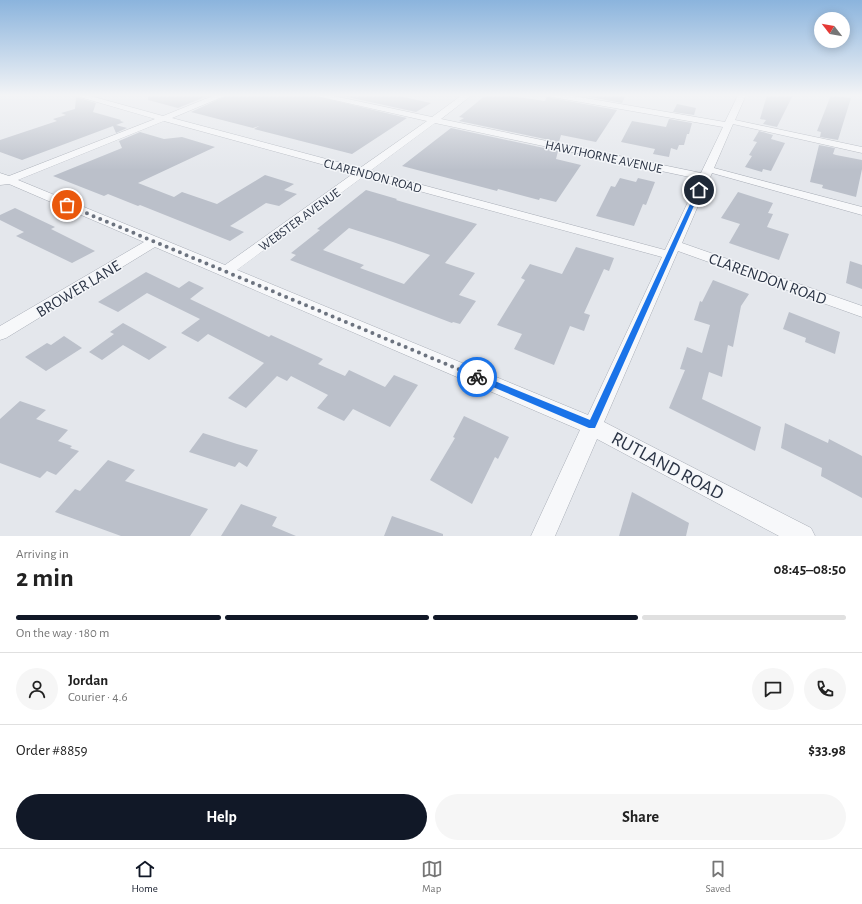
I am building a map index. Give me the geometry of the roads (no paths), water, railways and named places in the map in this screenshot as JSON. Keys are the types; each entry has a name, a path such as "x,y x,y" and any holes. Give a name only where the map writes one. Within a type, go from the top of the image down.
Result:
{"street":[{"path":"3,180 159,120"},
{"name":"CLARENDON ROAD","path":"171,120 362,172 671,250 862,312"},
{"name":"WEBSTER AVENUE","path":"226,271 434,120"},
{"name":"HAWTHORNE AVENUE","path":"434,120 707,173 862,211"},
{"path":"709,120 862,150"},
{"path":"543,536 729,120"},
{"name":"RUTLAND ROAD","path":"3,180 226,271 592,426 803,536"},
{"name":"BROWER LANE","path":"0,334 155,242"}]}
